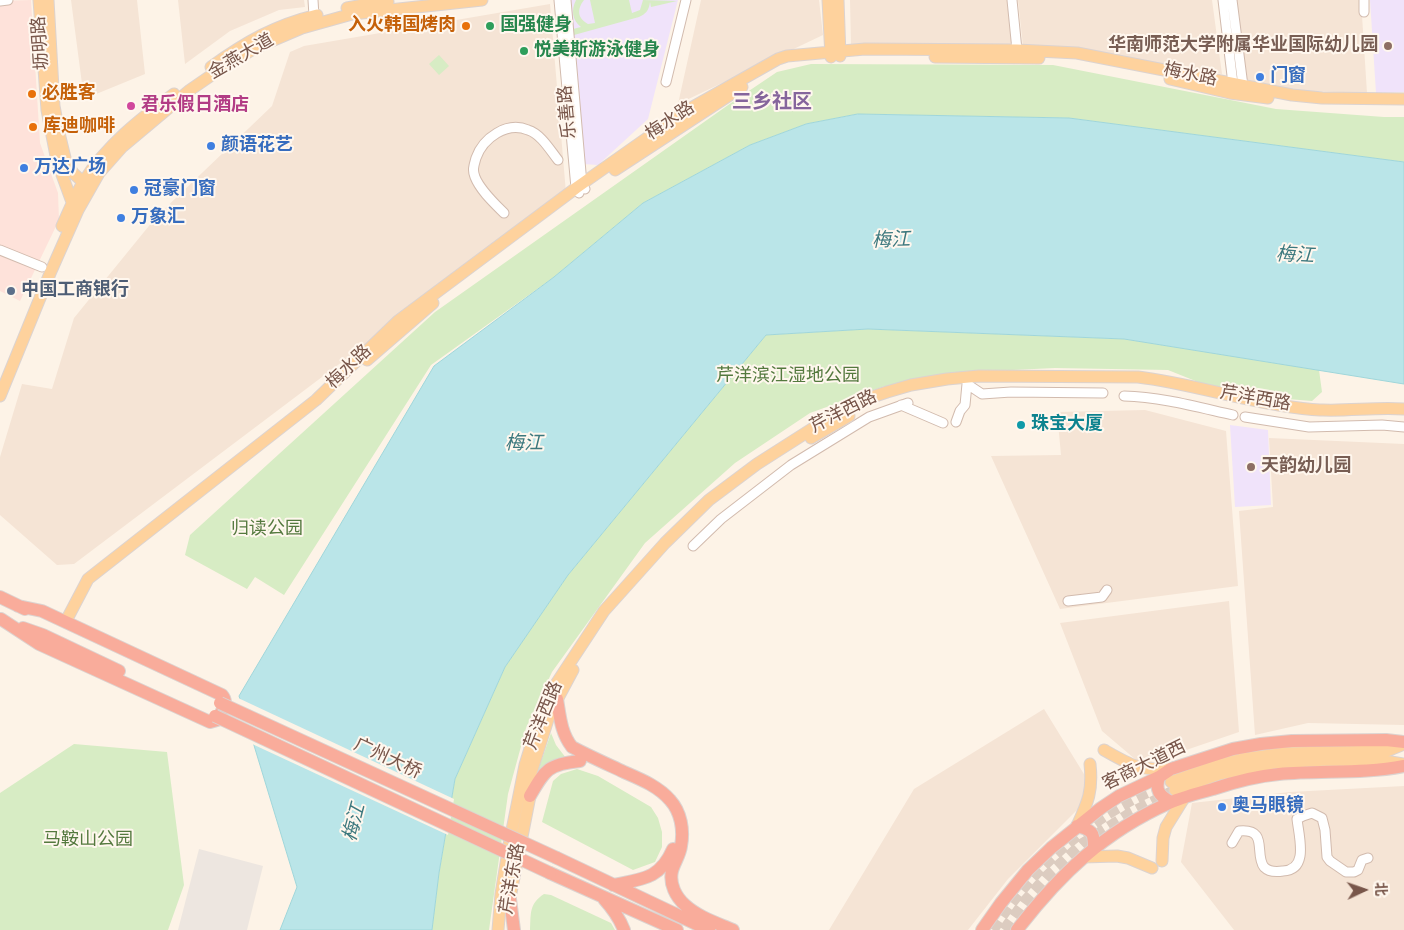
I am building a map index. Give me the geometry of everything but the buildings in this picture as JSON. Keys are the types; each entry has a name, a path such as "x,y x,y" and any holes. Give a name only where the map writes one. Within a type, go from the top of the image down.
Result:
{"highway":[{"path":"0,598 18,606 72,617 222,695 226,703 217,720 210,722 39,644 0,619"},
{"name":"广州大桥","path":"18,606 145,668 709,930"},
{"name":"广州大桥","path":"0,619 43,635 550,873 677,930"},
{"path":"553,699 550,713 554,729 565,750 580,761 649,791 669,811 674,823 675,836 668,861 649,877 613,885"},
{"path":"553,699 566,738 572,747 649,784 670,800 681,821 683,834 681,848 672,872 672,884 677,896 694,912 733,930"},
{"name":"客商大道西","path":"982,930 1028,870 1077,826 1119,796 1137,786 1172,786 1233,749 1261,744 1292,741 1377,740 1404,743"},
{"path":"530,796 542,776 550,769 562,762 580,761"},
{"path":"1017,930 1036,904 1083,857 1114,834 1150,812 1172,786 1241,780 1278,774 1383,770 1404,765"},
{"path":"1077,826 1092,832 1094,848"},
{"path":"602,897 614,910 624,930"},
{"path":"510,899 514,930"}],"main road":[{"name":"坜明路","path":"39,0 47,110 58,161 72,202"},
{"name":"坜明路","path":"48,0 54,106 66,162 73,173 83,182"},
{"name":"金燕大道","path":"0,379 72,202 83,182 116,141 140,119 236,49 268,31 314,16 363,5 408,0"},
{"name":"金燕大道","path":"0,396 78,210 99,173 122,147 190,90 255,48 302,28 352,14 482,0"},
{"path":"828,0 835,54"},
{"path":"835,54 838,0"},
{"name":"梅水路","path":"72,617 92,582 291,430 468,273 580,188 776,65 865,49 1017,50 1077,53 1292,95 1322,98 1404,99"},
{"name":"梅水路","path":"835,54 1078,58 1230,93 1285,101 1404,105"},
{"name":"芹洋西路","path":"553,699 554,687 604,612 665,543 709,500 757,464 826,420 863,400 911,385 979,376 1123,376 1157,379 1292,407 1324,410 1404,409"},
{"name":"芹洋西路","path":"509,845 525,765 536,729 553,699 616,607 648,571 710,508 765,465 871,405 913,392 967,384 1012,382 1121,384 1144,385 1302,415 1404,416"},
{"name":"芹洋西路","path":"523,829 530,796 531,773 550,713"},
{"path":"1104,750 1134,766 1149,770 1172,786 1162,861"},
{"path":"1077,826 1088,801 1092,779 1090,764"},
{"name":"芹洋东路","path":"505,930 523,829"},
{"name":"芹洋东路","path":"498,930 509,845"},
{"path":"1083,857 1117,856 1128,858 1152,868"}],"street":[{"path":"0,1 8,0"},
{"path":"313,0 314,16"},
{"name":"乐善路","path":"559,0 580,188"},
{"name":"乐善路","path":"566,0 580,188"},
{"path":"666,82 686,0"},
{"path":"1012,0 1017,50"},
{"path":"1223,0 1238,85"},
{"path":"1232,0 1238,85"},
{"path":"1364,0 1364,12"},
{"path":"504,214 475,177 473,167 485,142 494,134 518,127 530,130 541,139 558,160"},
{"path":"0,250 42,267"},
{"path":"956,422 960,411 965,405 967,384 982,394 1011,392 1103,394"},
{"path":"1124,396 1163,400 1233,415"},
{"path":"693,546 721,518 791,465 870,417 905,404 943,422"},
{"path":"1245,417 1309,428 1382,425 1404,427"},
{"path":"1068,601 1102,597 1107,590"},
{"path":"1232,843 1239,830 1247,830 1260,841 1261,859 1264,866 1270,870 1287,871 1294,868 1300,858 1297,819 1312,813 1322,818 1327,857 1330,861 1346,872 1354,872 1358,870 1362,860 1368,858"}],"shaded area":[{"name":"万达广场","path":"31,0 40,143 58,193 59,220 20,301 0,291 0,1"},
{"path":"71,0 137,0 145,74 84,99"},
{"path":"178,0 304,0 305,7 279,10 230,31 185,64"},
{"path":"571,0 678,0 648,119 598,165 583,164 569,3"},
{"path":"701,0 819,0 823,35 678,104"},
{"path":"850,0 1007,0 1012,47 851,46"},
{"path":"1018,0 1212,0 1222,74 1023,46"},
{"path":"1231,0 1361,0 1367,93 1304,91 1237,83"},
{"name":"华南师范大学附属华业国际幼儿园","path":"1370,0 1404,0 1404,92 1376,93"},
{"path":"550,4 566,193 74,564 57,565 0,515 0,457 22,384 52,389 74,318 157,216 272,106 290,52 304,46"},
{"path":"1145,410 1226,431 1238,586 1060,609 991,456 1061,455 1057,412"},
{"name":"天韵幼儿园","path":"1230,425 1268,430 1271,505 1235,507"},
{"path":"1269,438 1404,444 1404,725 1308,723 1255,735 1239,511 1273,507"},
{"path":"1229,601 1239,732 1142,765 1102,731 1060,623"},
{"path":"1044,709 1095,792 1008,879 968,930 829,930 914,789"},
{"path":"1404,786 1404,930 1234,930 1181,862 1192,803 1290,792"},
{"path":"199,849 263,866 247,930 178,930"}],"green space":[{"path":"576,0 584,0 579,13 584,22 588,24 595,23 590,0 629,0 632,13 640,10 643,0 677,1 651,7 650,2 644,15 574,35 573,29 581,27 573,15 573,7"},
{"path":"439,55 449,66 439,75 429,64"},
{"name":"归读公园","path":"811,64 1053,65 1276,109 1404,117 1404,162 1069,118 858,114 806,124 750,145 643,203 554,277 431,365 284,595 255,577 247,589 185,555 190,535 435,312 777,72"},
{"name":"芹洋滨江湿地公园","path":"868,329 1124,339 1319,370 1322,392 1312,401 1228,394 1168,370 1055,368 950,373 882,387 810,413 735,463 645,543 552,672 526,728 508,794 489,930 432,930 439,873 455,779 505,667 568,575 766,335"},
{"path":"551,733 556,745 566,758 551,763 537,773"},
{"name":"马鞍山公园","path":"74,744 167,752 184,885 168,930 0,930 0,793"},
{"path":"577,769 598,776 651,807 658,818 662,832 662,847 655,862 633,870 542,822 553,781 561,774"},
{"path":"544,894 551,895 611,923 615,930 530,930 533,905"}],"water":[{"name":"梅江","path":"858,114 1069,118 1404,162 1404,384 1124,339 868,329 766,335 568,575 505,667 455,779 439,873 432,930 280,930 297,887 239,696 434,366 554,277 643,203 750,145 806,124"}],"pier":[{"path":"236,697 454,799 448,835 250,743"}],"tunnel":[{"path":"993,930 1019,893 1067,844 1123,805 1171,782"},
{"path":"1004,930 1025,901 1048,875 1082,844 1129,814 1175,790"}],"place":[{"name":"入火韩国烤肉","path":"466,26"},
{"name":"国强健身","path":"490,26"},
{"name":"华南师范大学附属华业国际幼儿园","path":"1388,46"},
{"name":"悦美斯游泳健身","path":"524,51"},
{"name":"门窗","path":"1260,77"},
{"name":"必胜客","path":"32,94"},
{"name":"君乐假日酒店","path":"131,106"},
{"name":"库迪咖啡","path":"33,127"},
{"name":"颜语花艺","path":"211,146"},
{"name":"万达广场","path":"24,168"},
{"name":"冠豪门窗","path":"134,190"},
{"name":"万象汇","path":"121,218"},
{"name":"中国工商银行","path":"11,291"},
{"name":"珠宝大厦","path":"1021,425"},
{"name":"天韵幼儿园","path":"1251,467"},
{"name":"奥马眼镜","path":"1222,807"}],"district":[{"name":"三乡社区","path":"772,104"}]}
